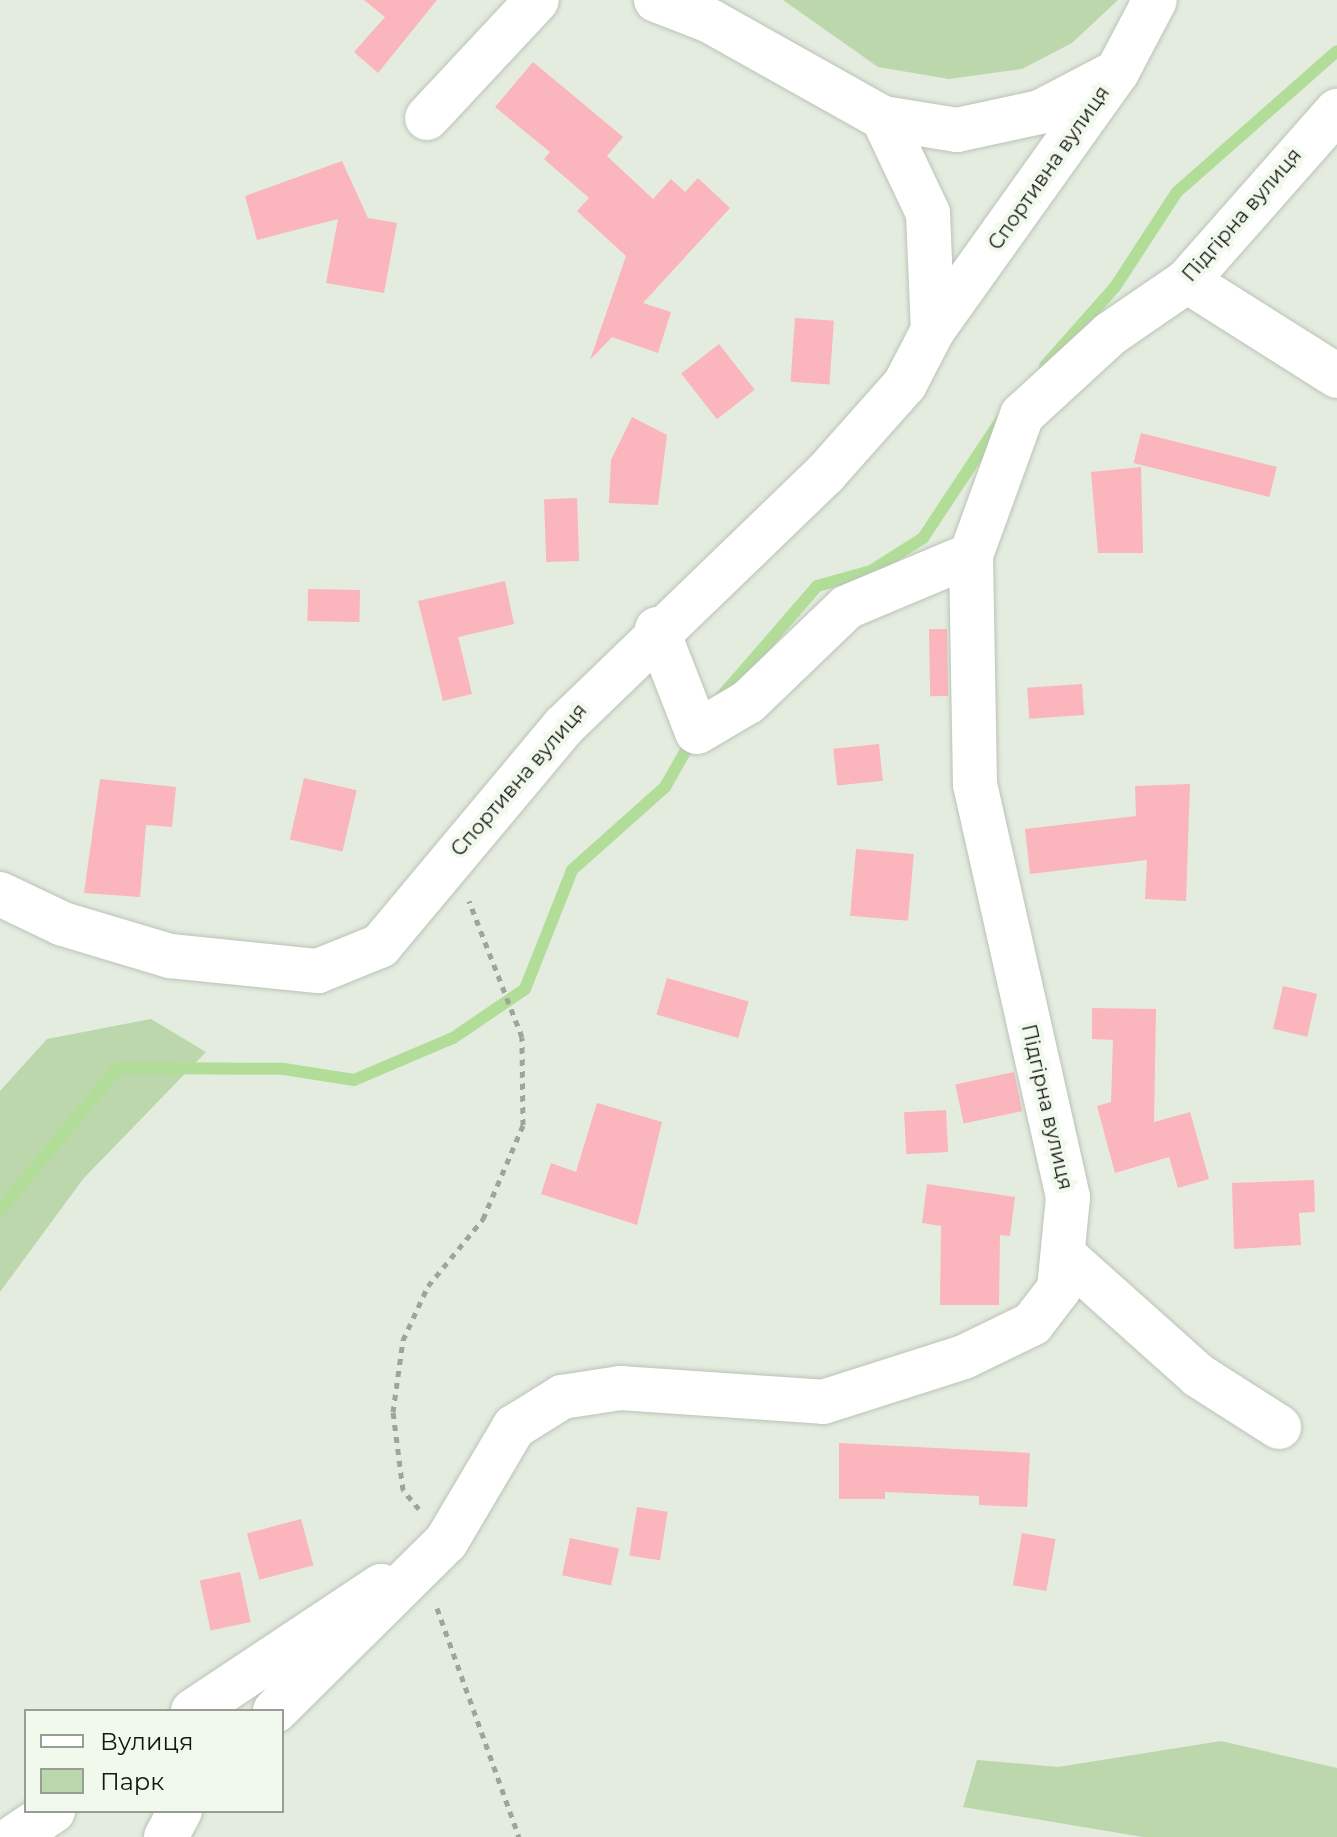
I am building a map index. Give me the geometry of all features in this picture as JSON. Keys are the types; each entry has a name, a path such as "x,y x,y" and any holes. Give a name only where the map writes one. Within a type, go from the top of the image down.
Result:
{"street":[{"path":"427,118 537,0"},
{"path":"656,0 710,21 883,118 957,130 1040,112 1117,72"},
{"name":"Спортивна вулиця","path":"0,894 63,924 170,956 318,971 380,946 501,798 657,629 826,473 905,384 933,330 1117,72 1155,0"},
{"name":"Підгірна вулиця","path":"277,1709 380,1612 433,1552 514,1427 562,1397 620,1388 823,1402 964,1357 1032,1324 1059,1289 1066,1257 1068,1197 975,785 971,555 1022,415 1110,334 1187,281 1337,111"},
{"name":"Спортивна вулиця","path":"883,118 928,213 933,330"},
{"path":"1187,281 1337,376"},
{"path":"657,629 697,732 748,702 847,607 971,555"},
{"path":"1066,1257 1199,1376 1279,1427"},
{"path":"196,1709 433,1552"},
{"path":"14,1837 50,1813"},
{"path":"166,1837 179,1813"}],"path":[{"path":"476,908 522,1037 523,1125 483,1219 428,1286 399,1369 393,1412 403,1490 433,1552 519,1837"}],"green space":[{"path":"783,0 1118,0 1072,43 1022,69 949,79 878,67"},
{"path":"151,1019 206,1052 83,1179 0,1292 0,1091 47,1039"},
{"path":"1221,1741 1337,1768 1337,1837 1143,1837 963,1807 977,1760 1058,1767"}],"building":[{"path":"364,0 437,0 378,73 354,52 385,17"},
{"path":"533,62 623,137 607,156 653,199 671,179 685,192 698,178 730,208 643,303 671,312 658,353 612,337 590,360 626,256 577,211 589,198 544,159 550,152 495,107"},
{"path":"342,161 368,218 397,223 384,293 326,283 338,219 257,240 245,196"},
{"path":"795,318 834,321 829,385 791,382"},
{"path":"719,344 755,390 717,419 681,374"},
{"path":"632,417 667,435 658,505 609,503 611,460"},
{"path":"1141,433 1277,467 1269,497 1134,463"},
{"path":"1141,467 1143,553 1098,553 1091,472"},
{"path":"577,498 579,561 546,562 544,499"},
{"path":"505,581 514,624 458,637 472,694 443,701 418,601"},
{"path":"308,589 360,590 359,622 307,621"},
{"path":"929,629 947,629 948,696 930,696"},
{"path":"1082,684 1084,715 1029,719 1027,688"},
{"path":"879,744 883,781 837,786 833,749"},
{"path":"304,778 357,790 342,852 290,839"},
{"path":"100,779 176,787 172,827 146,825 140,897 84,893"},
{"path":"1190,784 1186,901 1145,899 1147,860 1030,874 1025,829 1136,816 1135,786"},
{"path":"856,849 914,854 908,921 850,916"},
{"path":"667,978 749,1001 738,1038 657,1015"},
{"path":"1283,986 1317,994 1307,1037 1273,1029"},
{"path":"1092,1008 1156,1009 1154,1122 1190,1112 1209,1179 1178,1188 1169,1157 1115,1173 1097,1106 1111,1102 1113,1040 1092,1039"},
{"path":"1014,1072 1022,1111 964,1124 955,1084"},
{"path":"597,1103 662,1122 637,1225 541,1194 551,1163 576,1172"},
{"path":"946,1110 948,1152 906,1154 904,1112"},
{"path":"1314,1180 1315,1212 1299,1213 1301,1245 1234,1249 1232,1183"},
{"path":"927,1184 1015,1197 1010,1236 1000,1235 999,1305 940,1305 941,1226 922,1223"},
{"path":"839,1443 1030,1453 1027,1507 979,1505 979,1496 885,1492 885,1499 839,1499"},
{"path":"637,1507 668,1512 660,1560 629,1555"},
{"path":"301,1519 313,1565 259,1580 247,1533"},
{"path":"1022,1533 1055,1539 1046,1591 1013,1585"},
{"path":"570,1538 619,1548 611,1586 562,1575"},
{"path":"240,1572 251,1622 210,1630 200,1581"}],"waterway":[{"path":"1045,366 1115,287 1177,192 1337,51"},
{"path":"721,697 817,586 871,571 923,538 1003,417"},
{"path":"0,1210 118,1068 284,1069 354,1080 453,1038 525,989 572,870 665,787 693,738"}]}
